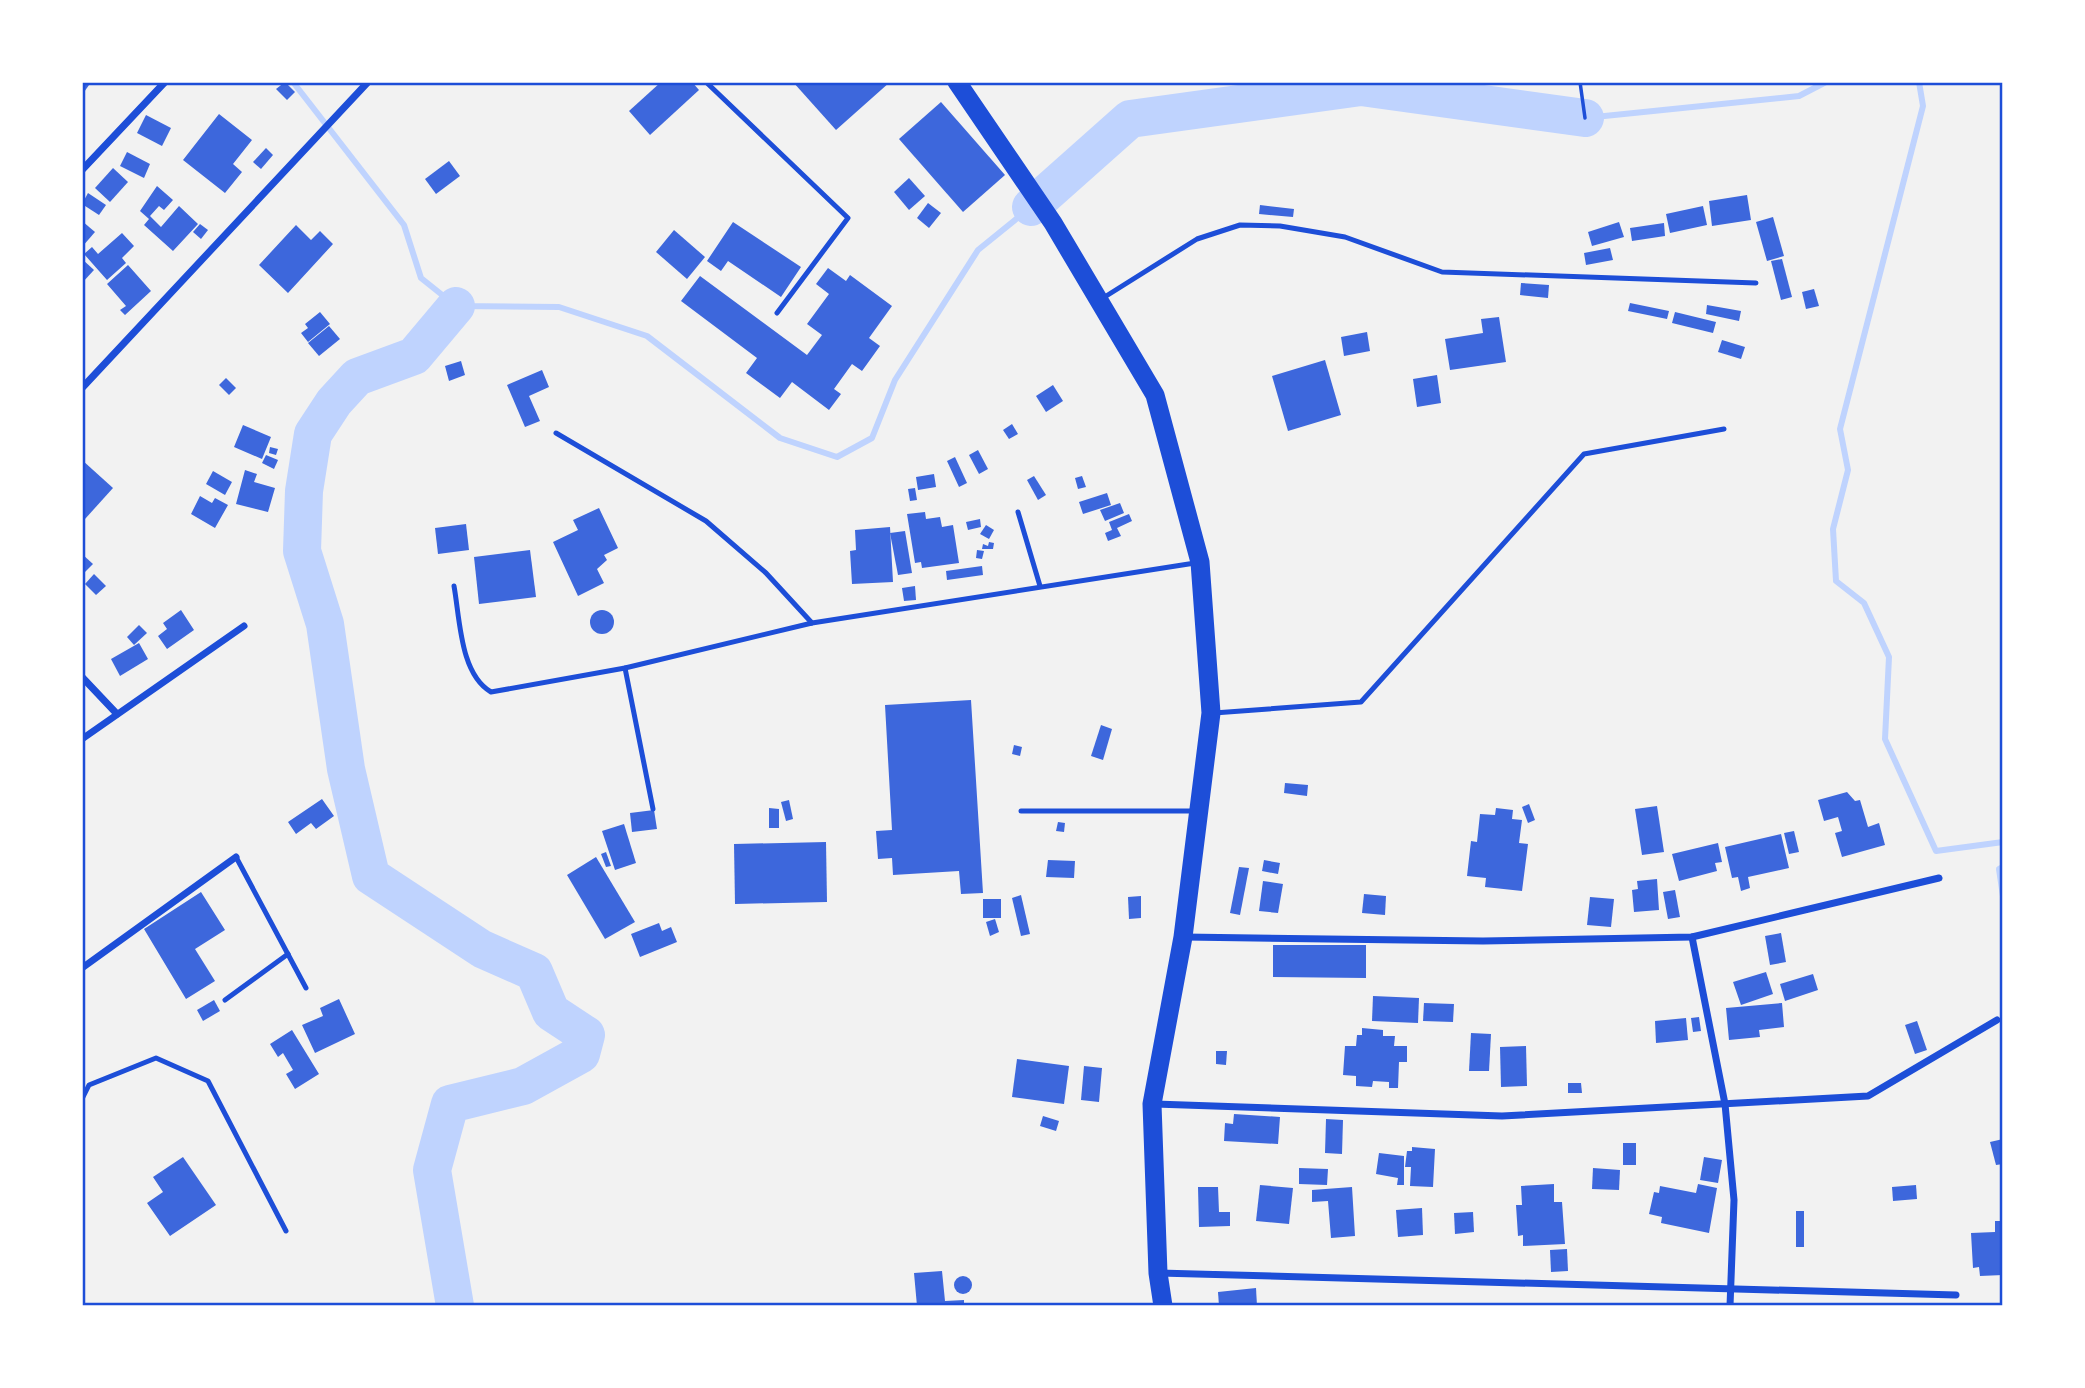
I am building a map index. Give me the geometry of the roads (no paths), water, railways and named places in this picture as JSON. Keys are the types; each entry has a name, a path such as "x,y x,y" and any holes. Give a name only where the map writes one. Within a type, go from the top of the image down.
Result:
{"highway":[{"path":"957,82 1053,222 1155,395 1200,562 1211,713 1183,937 1152,1104 1158,1273 1163,1306"}],"street":[{"path":"82,170 165,82"},
{"path":"82,388 368,82"},
{"path":"82,739 244,626"},
{"path":"82,677 117,714"},
{"path":"82,968 236,857"},
{"path":"1183,937 1483,941 1692,937 1939,878"},
{"path":"1692,937 1725,1104 1734,1200 1730,1306"},
{"path":"1152,1104 1502,1116 1868,1096 1997,1020"},
{"path":"1158,1273 1956,1295"}],"lane":[{"path":"706,82 848,218 777,313"},
{"path":"1100,300 1197,239 1240,225 1280,226 1345,237 1441,272 1756,283"},
{"path":"1211,713 1361,702 1584,454 1724,429"},
{"path":"556,433 706,521 766,573 811,623"},
{"path":"1018,512 1040,586"},
{"path":"454,586 466,654 478,685 491,692 625,668 811,623 1200,562"},
{"path":"625,668 653,809"},
{"path":"1021,811 1200,811"},
{"path":"236,857 306,988"},
{"path":"225,1000 288,954"},
{"path":"82,1099 89,1085 156,1058 208,1081 286,1231"}],"waterway":[{"path":"293,82 404,225 421,278 456,306 559,307 647,336 780,438 837,457 872,438 895,380 978,250 1031,207"},
{"path":"1585,118 1799,96 1826,82"},
{"path":"1919,82 1923,106 1840,429 1848,470 1833,529 1836,581 1864,603 1889,657 1885,739 1936,851 2003,842"},
{"path":"1031,207 1130,119 1361,87 1585,118"},
{"path":"455,1306 432,1170 450,1104 523,1086 581,1054 586,1035 551,1012 534,972 482,949 371,876 346,769 325,624 302,551 304,491 313,434 334,402 357,377 414,356 456,306"},
{"path":"2003,867 1999,869 2003,896"}]}
